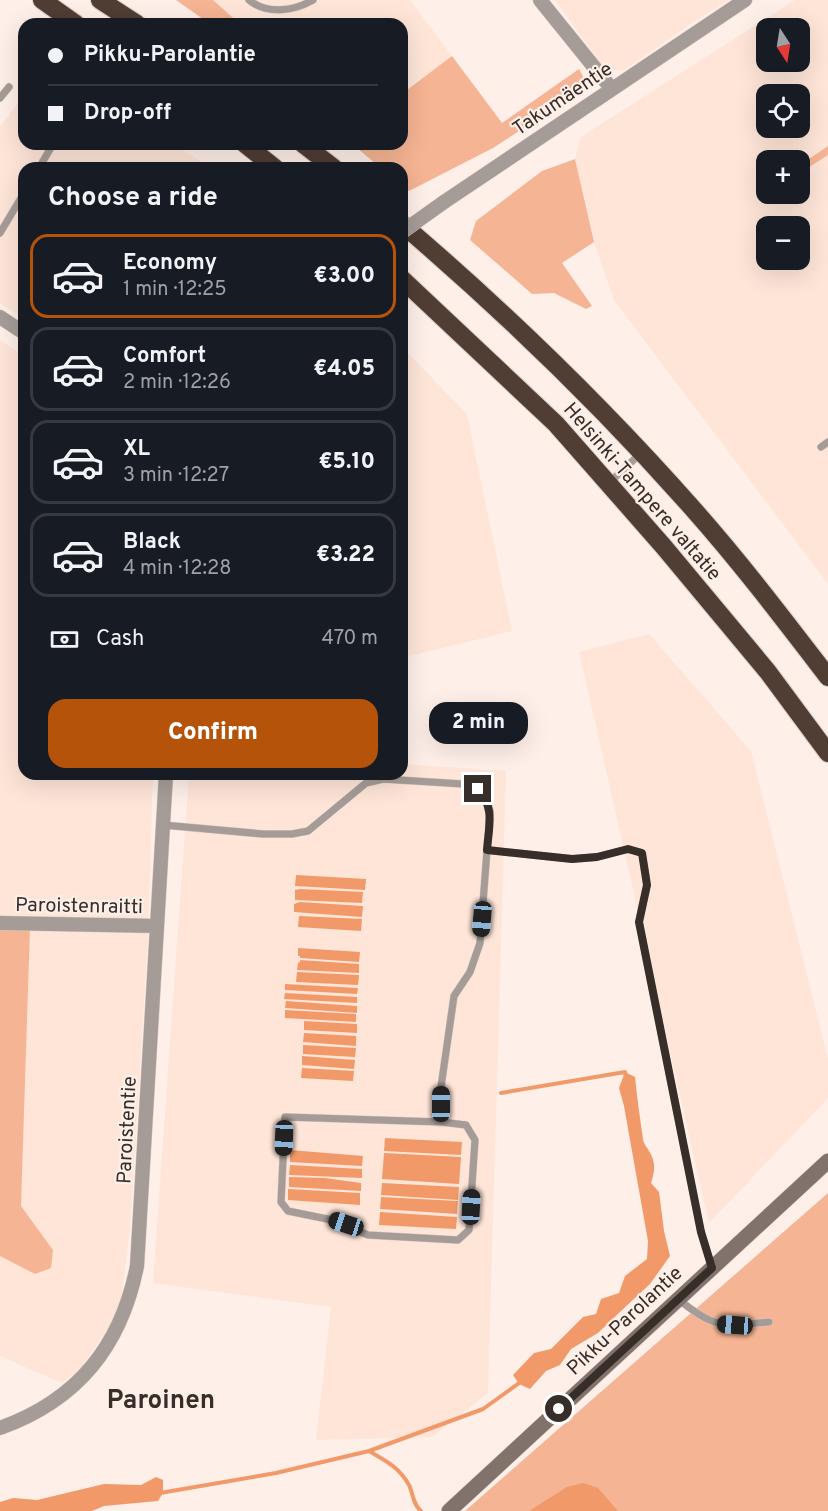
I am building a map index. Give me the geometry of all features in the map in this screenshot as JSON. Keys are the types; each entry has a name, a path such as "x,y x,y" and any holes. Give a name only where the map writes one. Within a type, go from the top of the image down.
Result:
{"highway":[{"path":"42,0 68,18"},
{"path":"100,0 128,18"},
{"path":"116,0 136,18"},
{"path":"252,150 268,162"},
{"path":"311,150 326,162"},
{"name":"Helsinki-Tampere valtatie","path":"408,229 475,287 583,391 695,511 828,677"},
{"name":"Helsinki-Tampere valtatie","path":"408,285 556,424 609,483 768,672 828,753"}],"main road":[{"name":"Pikku-Parolantie","path":"449,1511 828,1161"}],"street":[{"path":"540,0 611,88"},
{"name":"Takumäentie","path":"408,228 611,88 745,0"},
{"path":"0,317 18,329"},
{"name":"Paroistentie","path":"0,1428 43,1409 86,1374 112,1338 131,1294 137,1266 166,780"},
{"name":"Paroistenraitti","path":"0,923 157,926"}],"lane":[{"path":"249,0 255,5 285,10 297,8 313,0"},
{"path":"0,98 9,87"},
{"path":"0,233 18,203"},
{"path":"821,447 828,442"},
{"path":"609,483 641,453"},
{"path":"163,825 263,834 292,834 308,831 366,783 379,780"},
{"path":"399,780 463,784 478,789 486,799 490,811 480,943 470,972 454,996 441,1087 441,1122"},
{"path":"487,850 572,859 597,857 628,849 642,853 647,885 639,922 701,1232 712,1268"},
{"path":"285,1117 441,1122 466,1125 475,1140 470,1230 458,1240 368,1235 332,1220 288,1210 281,1202 285,1117"},
{"path":"678,1299 701,1318 714,1324 769,1322"}],"shaded area":[{"path":"176,0 213,0 233,18 202,18"},
{"path":"213,0 410,0 452,56 408,91 408,18 233,18"},
{"path":"555,0 729,0 623,71 604,68"},
{"path":"795,0 828,0 828,584 614,300 594,242 575,159 581,137 756,25 756,72 810,72 810,18 767,18"},
{"path":"452,56 502,123 579,69 584,78 579,92 493,148 409,191 408,162 374,162 359,150 408,150 408,89"},
{"path":"18,103 18,150 183,150 202,162 18,162 18,315 0,303 0,127"},
{"path":"828,146 828,155 810,167 810,158"},
{"path":"575,159 594,242 562,263 592,306 586,309 554,293 532,294 470,240 476,221 542,171"},
{"path":"0,340 18,352 18,780 153,780 148,938 130,1228 122,1292 116,1317 80,1369 62,1383 0,1356 0,1219 21,1206 30,928 0,928"},
{"path":"408,353 467,414 512,631 408,657"},
{"path":"649,634 751,751 828,1059 828,1098 709,1223 579,652"},
{"path":"408,764 506,771 488,1393 432,1437 316,1440 331,1307 153,1283 189,780 408,780"},
{"path":"296,875 366,879 365,890 295,886"},
{"path":"295,890 363,892 362,903 295,900"},
{"path":"300,902 363,906 362,917 294,912 294,904"},
{"path":"299,916 362,919 361,931 298,927"},
{"path":"0,928 30,928 21,1206 53,1250 51,1268 35,1274 0,1256"},
{"path":"298,948 360,952 359,962 300,958"},
{"path":"300,960 359,964 359,973 297,970"},
{"path":"297,972 359,975 358,985 296,982"},
{"path":"285,984 358,988 357,994 285,990"},
{"path":"285,993 357,997 357,1003 284,999"},
{"path":"286,1001 357,1006 357,1013 285,1008"},
{"path":"285,1010 356,1014 356,1022 285,1018"},
{"path":"304,1021 357,1024 357,1033 304,1030"},
{"path":"304,1033 356,1036 356,1046 303,1042"},
{"path":"303,1045 356,1048 355,1057 303,1054"},
{"path":"302,1056 355,1060 354,1069 302,1065"},
{"path":"302,1068 354,1071 353,1081 301,1078"},
{"path":"625,1072 635,1077 643,1140 654,1163 651,1183 659,1192 670,1256 650,1284 598,1333 571,1349 560,1365 546,1371 530,1389 519,1384 513,1375 534,1353 551,1349 583,1317 596,1314 601,1299 619,1293 625,1276 647,1259 648,1241 619,1088"},
{"path":"385,1138 462,1142 461,1155 384,1151"},
{"path":"290,1150 363,1156 362,1166 290,1162"},
{"path":"384,1153 461,1157 459,1184 382,1179"},
{"path":"290,1165 362,1169 362,1178 289,1175"},
{"path":"289,1177 325,1178 361,1183 361,1191 289,1187"},
{"path":"382,1183 459,1187 458,1200 381,1195"},
{"path":"288,1189 360,1193 360,1205 288,1200"},
{"path":"828,1193 828,1511 465,1511"},
{"path":"381,1197 458,1201 457,1214 380,1209"},
{"path":"380,1212 457,1217 456,1229 379,1225"},
{"path":"156,1477 163,1480 163,1493 158,1501 104,1506 92,1511 0,1511 0,1502 13,1498 37,1500 104,1484 141,1485"},
{"path":"583,1483 598,1488 618,1511 529,1511 567,1487"}],"waterway":[{"path":"501,1093 625,1072 626,1077"},
{"path":"160,1493 276,1473 369,1451 483,1409 522,1381"},
{"path":"369,1451 392,1465 401,1474 409,1485 421,1511"}],"district":[{"name":"Paroinen","path":"161,1399"}],"route":[{"path":"478,789 486,799 490,811 487,850 572,859 597,857 628,849 642,853 647,885 639,922 701,1232 712,1268 559,1409"}]}
